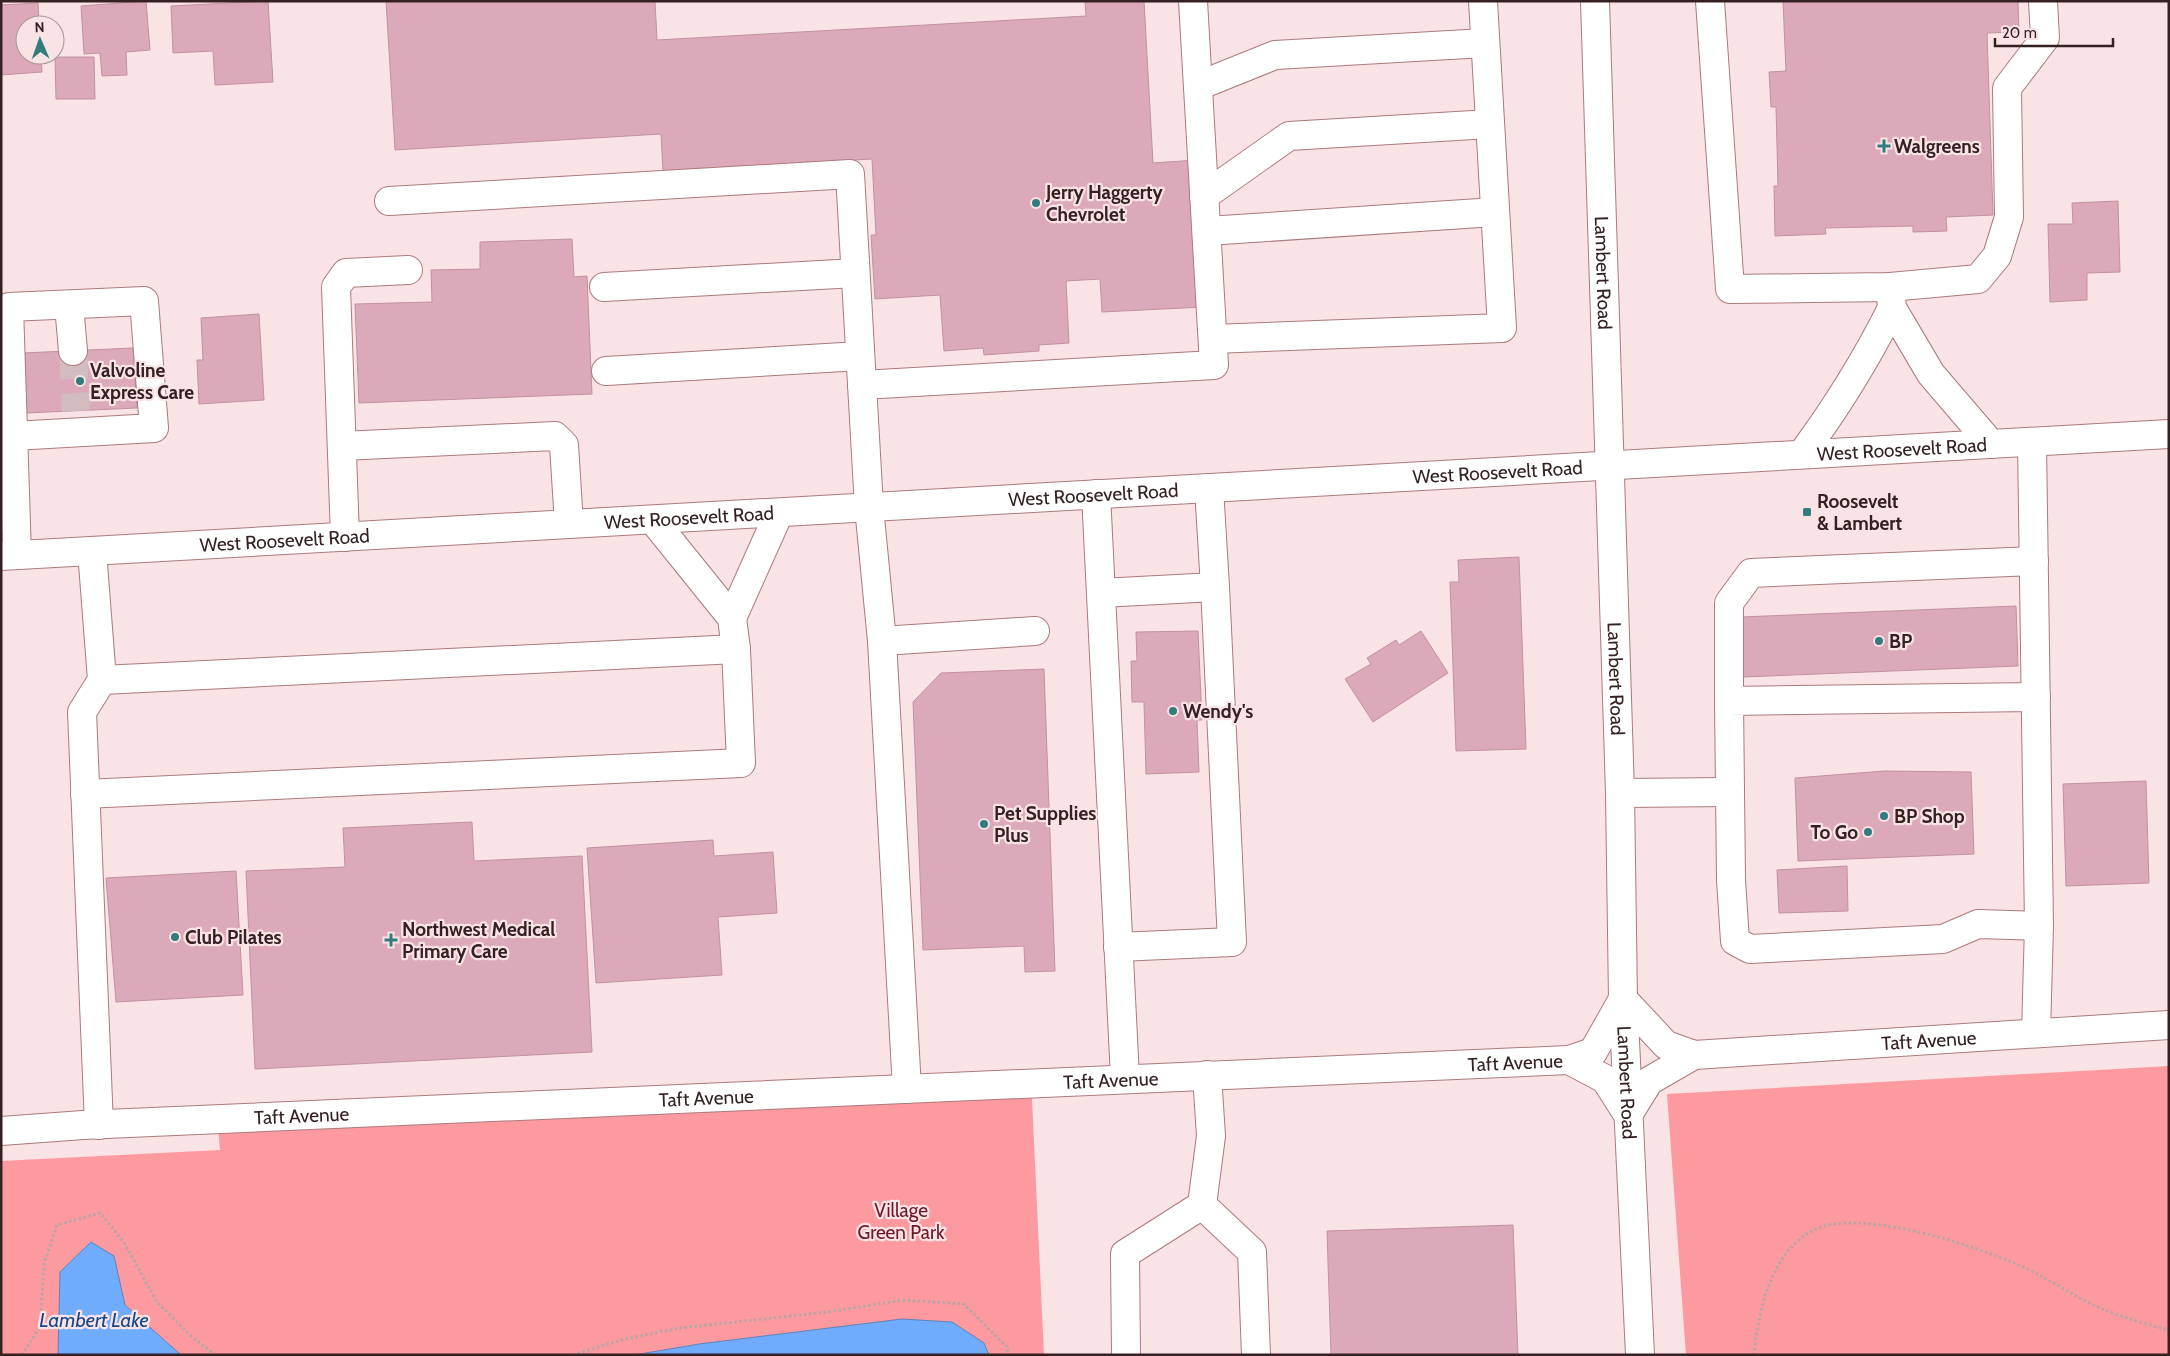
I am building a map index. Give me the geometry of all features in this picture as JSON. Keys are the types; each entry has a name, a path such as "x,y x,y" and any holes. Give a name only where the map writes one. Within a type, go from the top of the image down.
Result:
{"street":[{"path":"862,385 1214,365 1193,1"},
{"path":"1213,339 1502,328 1483,1"},
{"name":"Lambert Road","path":"1595,1 1620,793 1624,999 1640,1355"},
{"path":"1710,1 1730,289 1891,298 1978,279 1997,256 2009,217 2007,88 2044,38 2043,1"},
{"path":"1198,86 1276,55 1485,43"},
{"path":"1204,196 1289,136 1490,124"},
{"path":"389,201 850,174 870,507 882,641 907,1089"},
{"path":"1207,231 1495,212"},
{"path":"345,537 336,287 346,273 408,270"},
{"path":"604,287 855,273"},
{"path":"1891,298 1931,374 1991,444"},
{"path":"1802,454 1833,412 1868,355 1891,298"},
{"path":"9,555 13,436 9,307 144,301 154,428 77,422 13,436"},
{"path":"69,305 73,351"},
{"path":"606,371 860,356"},
{"name":"West Roosevelt Road","path":"9,555 2169,434"},
{"path":"342,446 555,436 564,445 569,524"},
{"path":"2032,442 2039,926 2036,1033"},
{"path":"1118,947 1232,942 1209,488"},
{"path":"1096,494 1125,1078"},
{"path":"85,794 741,763 736,649 732,618 778,512"},
{"path":"653,520 732,618"},
{"path":"92,551 102,680 82,712 99,1125"},
{"path":"2034,561 1751,573 1729,602 1730,792 1735,941 1750,949 1943,939 1978,924 2039,926"},
{"path":"1101,593 1215,587"},
{"path":"882,641 1036,631"},
{"path":"102,680 736,649"},
{"path":"1729,701 2036,697"},
{"path":"1620,793 1730,792"},
{"name":"Taft Avenue","path":"1,1131 1125,1078 1569,1060 1593,1052 1624,999 1666,1045 1694,1055 2169,1025"},
{"path":"1569,1060 1605,1079 1628,1115 1649,1081 1694,1055"},
{"path":"1202,1206 1211,1136 1207,1075"},
{"path":"1126,1355 1125,1254 1202,1206"},
{"path":"1202,1206 1252,1252 1256,1355"}],"path":[{"path":"22,1355 40,1327 44,1264 57,1225 100,1213 124,1242 158,1302 190,1334 215,1355"},
{"path":"1754,1355 1762,1304 1777,1269 1798,1240 1815,1229 1833,1223 1882,1225 1976,1248 2010,1261 2101,1308 2169,1330"},
{"path":"573,1355 621,1340 680,1328 828,1312 902,1300 964,1304 1006,1347 1008,1355"}],"green space":[{"path":"2169,1066 2169,1355 1686,1355 1667,1094"},
{"name":"Village Green Park","path":"1031,1078 1044,1355 1,1355 1,1161 220,1150 218,1125"}],"water":[{"name":"Lambert Lake","path":"91,1242 114,1256 125,1305 181,1355 58,1355 60,1272"},
{"path":"902,1319 952,1322 984,1343 989,1355 634,1355 699,1344"}],"building":[{"path":"146,1 150,50 126,52 127,75 102,76 100,53 84,54 81,6"},
{"path":"268,1 273,82 215,85 213,51 173,53 171,6"},
{"name":"Jerry Haggerty Chevrolet","path":"386,1 655,1 657,40 1086,16 1085,1 1144,1 1153,163 1196,160 1204,307 1102,312 1100,279 1066,281 1069,343 1039,345 1039,351 984,355 983,348 944,351 940,295 875,299 871,235 876,235 872,159 663,171 661,134 395,150"},
{"name":"Walgreens","path":"1783,1 2018,1 2019,32 1987,33 1993,215 1946,217 1947,231 1913,232 1913,226 1825,228 1826,234 1775,236 1774,186 1778,186 1776,107 1771,107 1769,72 1786,71"},
{"path":"38,3 39,15 15,15 15,65 42,65 42,72 1,75 1,5"},
{"path":"65,57 94,57 95,99 56,99 55,65 65,65"},
{"path":"2118,201 2120,272 2087,273 2087,300 2050,302 2048,224 2073,224 2072,203"},
{"path":"572,239 574,277 587,276 592,394 359,403 355,304 432,302 431,270 480,269 480,242"},
{"path":"259,314 264,400 199,404 197,360 203,360 201,318"},
{"name":"Valvoline Express Care","path":"133,348 137,408 26,413 23,353"},
{"path":"1519,557 1526,749 1456,751 1450,582 1459,582 1458,560"},
{"name":"BP","path":"2016,606 2018,666 1743,677 1741,617"},
{"name":"Wendy's","path":"1198,631 1202,720 1197,720 1199,772 1146,774 1144,702 1132,702 1131,661 1137,661 1136,632"},
{"path":"1421,631 1448,673 1373,722 1345,679 1371,664 1367,658 1396,640 1399,645"},
{"name":"Pet Supplies Plus","path":"1044,669 1055,971 1025,972 1024,946 923,950 913,702 941,673"},
{"name":"BP Shop","path":"1884,771 1971,772 1974,854 1798,861 1795,778"},
{"path":"2146,781 2149,883 2066,886 2063,784"},
{"path":"472,822 474,861 582,856 592,1052 255,1069 246,871 345,867 343,828"},
{"path":"713,840 714,856 773,852 777,913 718,917 722,975 596,983 587,848"},
{"path":"1847,866 1848,911 1779,913 1777,870"},
{"name":"Club Pilates","path":"236,871 243,995 116,1002 106,878"},
{"path":"1513,1225 1518,1355 1331,1355 1327,1231"}],"tunnel":[{"path":"73,351 76,411"}],"place":[{"name":"Walgreens","path":"1884,146"},
{"name":"Jerry Haggerty Chevrolet","path":"1036,203"},
{"name":"Valvoline Express Care","path":"80,381"},
{"name":"Roosevelt & Lambert","path":"1807,512"},
{"name":"BP","path":"1879,641"},
{"name":"Wendy's","path":"1173,711"},
{"name":"BP Shop","path":"1884,816"},
{"name":"Pet Supplies Plus","path":"984,824"},
{"name":"To Go","path":"1868,832"},
{"name":"Club Pilates","path":"175,937"},
{"name":"Northwest Medical Primary Care","path":"391,940"}]}
